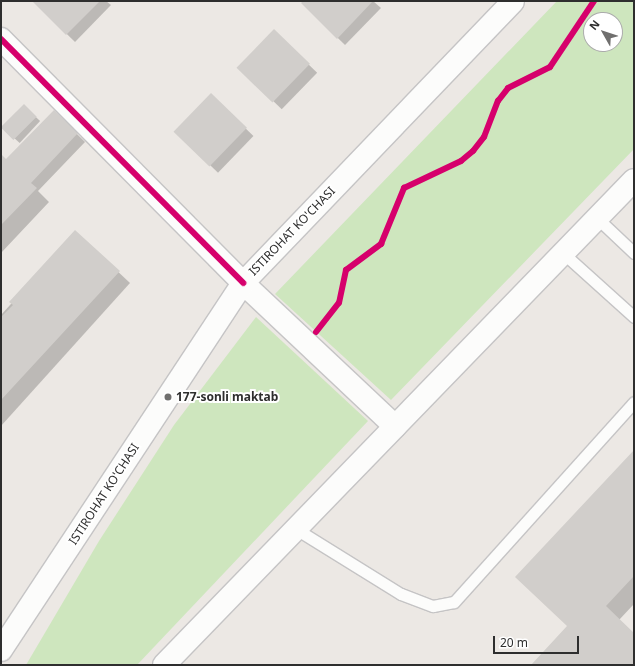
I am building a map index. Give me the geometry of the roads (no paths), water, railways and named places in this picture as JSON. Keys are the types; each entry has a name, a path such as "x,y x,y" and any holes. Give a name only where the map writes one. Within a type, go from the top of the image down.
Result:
{"main road":[{"name":"ISTIROHAT KO'CHASI","path":"1,650 243,283 513,1"},
{"path":"1,40 243,283 395,426"},
{"path":"164,665 634,180"}],"lane":[{"path":"597,218 634,253"},
{"path":"563,253 634,317"},
{"path":"296,529 401,594 433,606 454,602 634,402"}],"place":[{"name":"177-sonli maktab","path":"168,397"}]}
